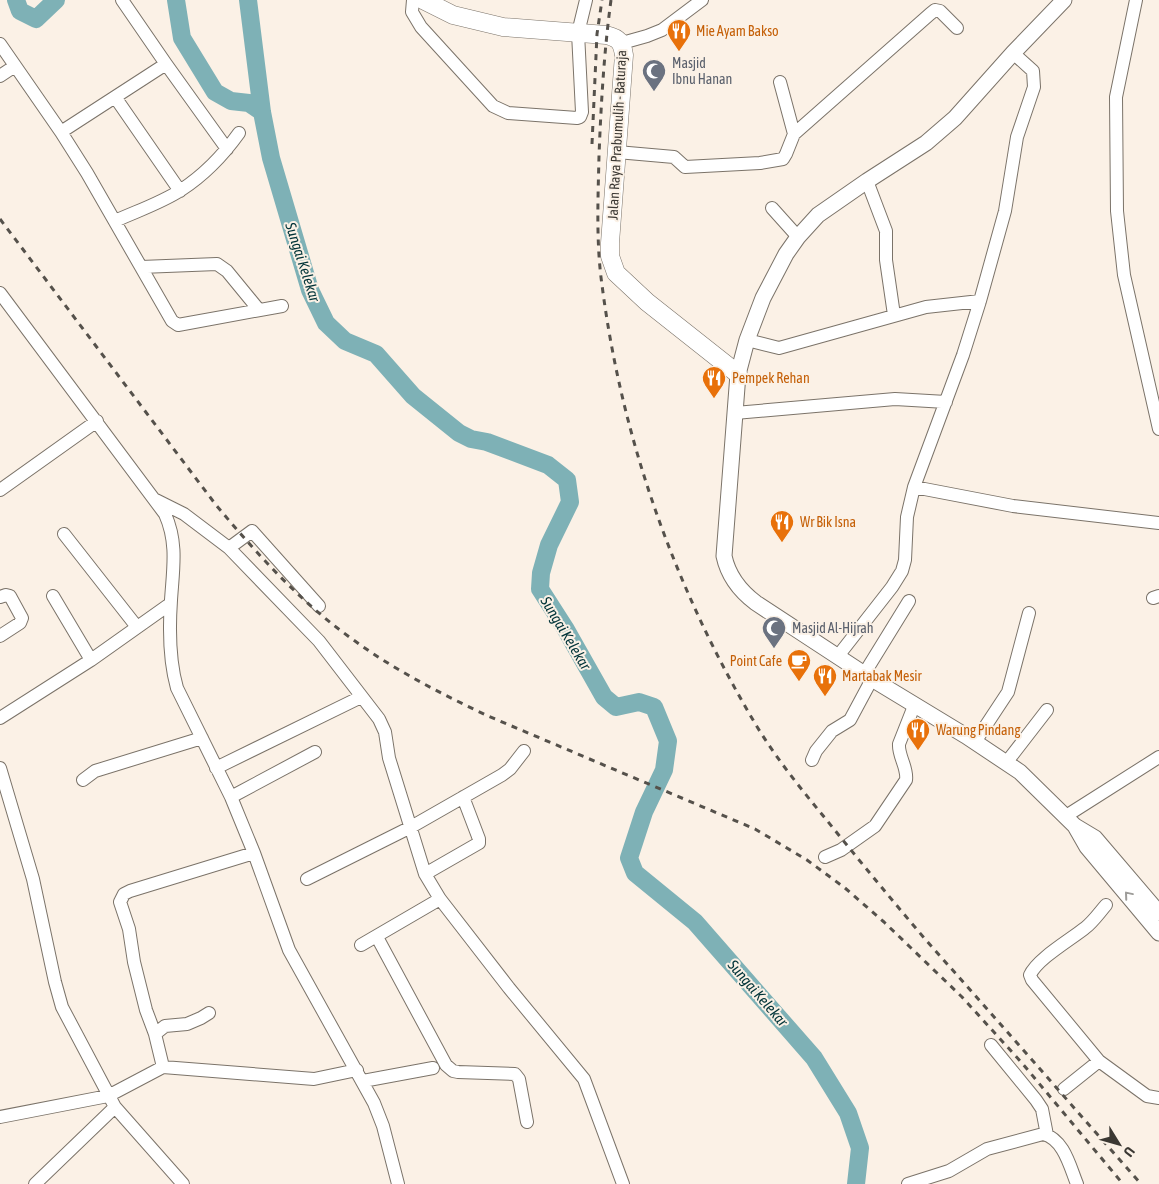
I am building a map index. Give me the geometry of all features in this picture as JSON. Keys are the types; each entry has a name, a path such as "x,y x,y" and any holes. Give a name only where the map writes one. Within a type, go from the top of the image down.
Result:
{"highway":[{"name":"Jalan Raya Prabumulih - Baturaja","path":"423,0 453,15 503,27 617,37 622,43 624,55 610,243 610,256 616,273 647,302 738,374"}],"main road":[{"path":"1064,0 1013,52 955,118 926,144 818,215 798,237 786,254 763,298 747,340 738,374 724,556 727,567 746,595 868,677 975,742 1020,772 1071,821 1095,838 1159,913"},
{"path":"1071,821 1087,847 1159,933"}],"street":[{"path":"122,0 227,149"},
{"path":"413,0 412,12 421,27 493,106 508,113 580,117 582,112 578,33 586,0"},
{"path":"622,43 662,30 702,0"},
{"path":"1136,0 1116,97 1117,211 1124,275 1159,429"},
{"path":"617,152 674,158 685,167 760,163 783,159 794,134 935,10 940,11 957,28"},
{"path":"0,44 61,132 174,324 178,325 282,306"},
{"path":"838,656 892,587 902,571 905,560 907,517 914,486 946,402 980,301 1004,211 1017,137 1034,87 1033,71 1013,52"},
{"path":"61,132 166,64"},
{"path":"0,76 15,66"},
{"path":"780,82 794,134"},
{"path":"116,96 180,191"},
{"path":"115,221 180,191 190,184 227,149 239,133"},
{"path":"867,181 886,231 886,260 894,316"},
{"path":"772,208 798,237"},
{"path":"141,266 217,264 227,271 259,310"},
{"path":"0,293 165,514 171,528 174,547 170,604 172,669 177,688 231,797 254,853 289,950 360,1076 383,1126 398,1184"},
{"path":"747,340 779,348 926,307 980,301"},
{"path":"735,413 895,399 946,402"},
{"path":"0,490 97,422"},
{"path":"914,486 1013,506 1159,523"},
{"path":"156,500 184,514 229,548 319,641 379,718 385,732 389,758 425,874 440,899 509,988 584,1079 623,1184"},
{"path":"229,548 252,531 318,606"},
{"path":"64,534 137,627"},
{"path":"0,597 10,596 22,618 20,623 0,636"},
{"path":"53,596 91,660"},
{"path":"812,760 816,750 832,731 850,720 868,677 909,601"},
{"path":"0,718 91,660 170,604"},
{"path":"975,742 1008,692 1029,613"},
{"path":"216,768 361,697"},
{"path":"825,857 841,850 875,826 906,780 907,773 898,750 914,706"},
{"path":"1006,763 1048,710"},
{"path":"83,780 95,771 202,738"},
{"path":"307,879 411,827 463,798 510,769 524,751"},
{"path":"231,797 315,752"},
{"path":"1071,821 1159,757"},
{"path":"0,768 33,879 62,1007 111,1102 177,1182"},
{"path":"425,874 479,843 463,798"},
{"path":"163,1067 134,962 129,929 120,902 121,898 130,891 254,853"},
{"path":"361,945 440,899"},
{"path":"1106,905 1086,927 1054,951 1032,970 1030,974 1032,980 1099,1061 1147,1096 1159,1098"},
{"path":"377,937 446,1065 453,1071 458,1072 515,1074 520,1079 527,1122"},
{"path":"155,1034 165,1026 187,1024 209,1013"},
{"path":"991,1045 1042,1109 1047,1135"},
{"path":"1064,1089 1099,1061"},
{"path":"35,1184 111,1102 163,1067 314,1079 433,1068"},
{"path":"0,1117 111,1102"},
{"path":"908,1184 949,1170 987,1149 1043,1134 1061,1146 1077,1184"}],"waterway":[{"path":"16,0 20,11 36,19 56,0"},
{"path":"176,0 182,38 215,92 231,101 249,103 262,112"},
{"name":"Sungai Kelekar","path":"248,0 262,112 271,158 310,290 326,323 345,341 376,354 413,396 459,433 471,439 487,442 548,465 567,480 570,502 549,545 541,573 540,589 565,628 604,697 616,707 639,702 654,707 668,741 664,770 644,812 629,858 635,873 695,922 814,1058 848,1113 860,1148 856,1184"}],"railway":[{"path":"592,144 597,34 602,0"},
{"path":"611,0 606,39 599,156 598,237 602,285 623,401 638,457 656,513 677,568 701,622 727,674 756,725 798,785 925,939 1141,1184"},
{"path":"0,219 216,505 281,578 335,627 420,682 488,716 755,829 807,860 845,888 884,922 962,997 1022,1063 1123,1184"}],"place":[{"name":"Mie Ayam Bakso","path":"679,52"},
{"name":"Masjid Ibnu Hanan","path":"654,92"},
{"name":"Pempek Rehan","path":"714,399"},
{"name":"Wr Bik Isna","path":"782,543"},
{"name":"Masjid Al-Hijrah","path":"774,649"},
{"name":"Point Cafe","path":"799,682"},
{"name":"Martabak Mesir","path":"825,697"},
{"name":"Warung Pindang","path":"918,751"}]}
